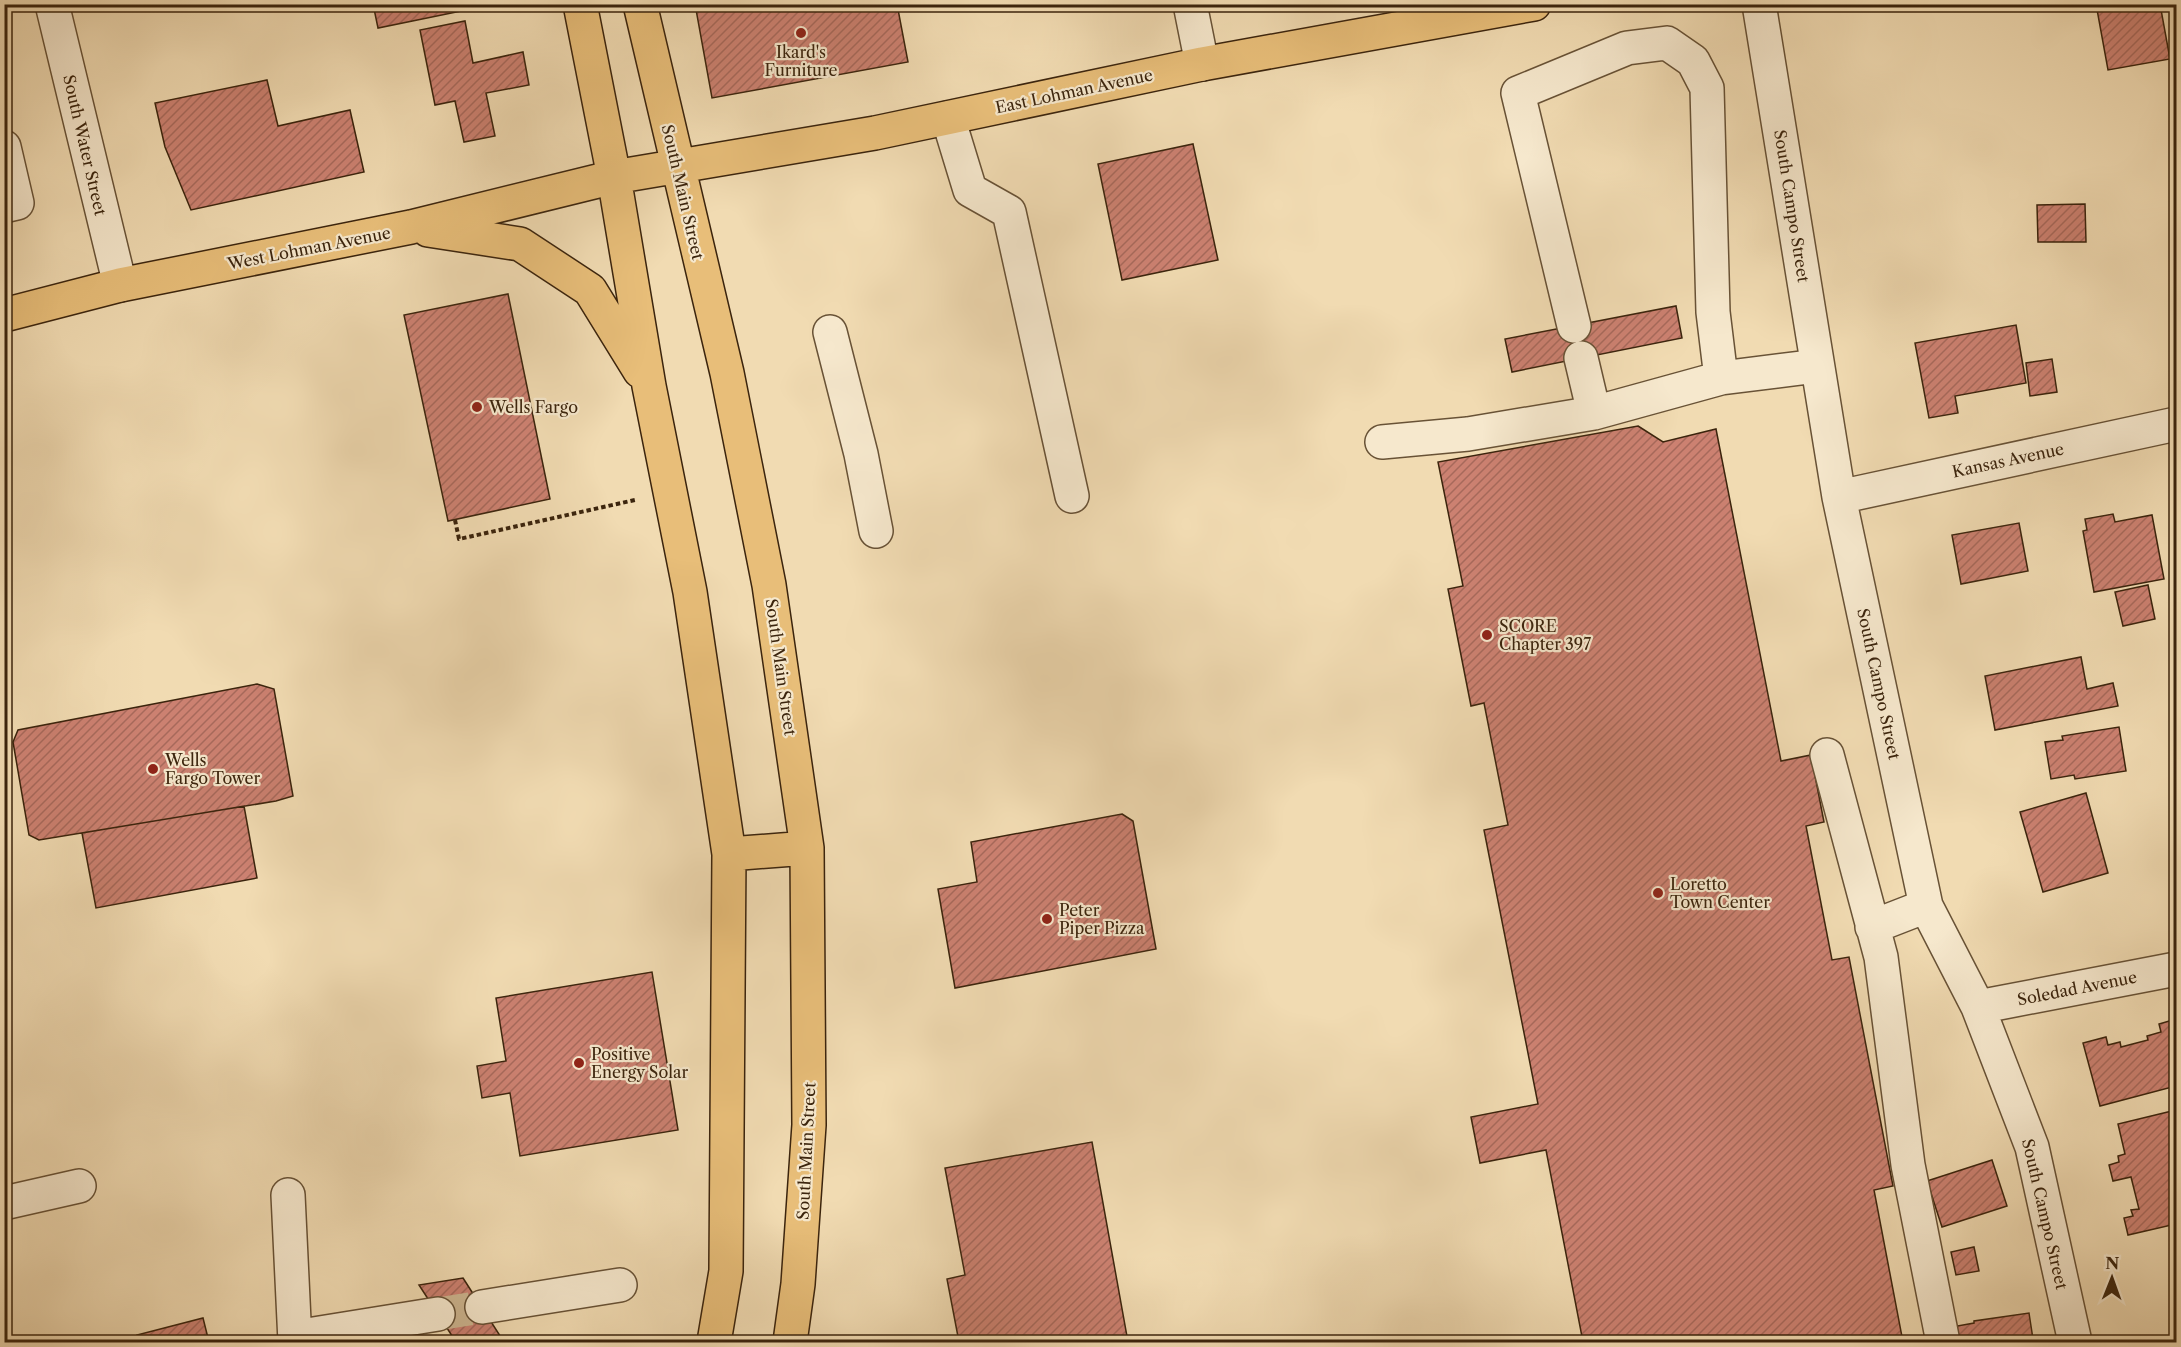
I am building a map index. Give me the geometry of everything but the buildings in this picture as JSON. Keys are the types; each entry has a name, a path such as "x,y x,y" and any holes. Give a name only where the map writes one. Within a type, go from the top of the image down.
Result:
{"main road":[{"path":"580,4 614,177 649,386 690,592 729,854 726,1271 714,1342"},
{"name":"South Main Street","path":"640,4 727,373 769,585 807,848 809,1125 798,1284 790,1342"},
{"name":"East Lohman Avenue","path":"614,177 875,133 1202,64 1534,4"},
{"name":"West Lohman Avenue","path":"4,315 120,285 411,227 614,177"},
{"path":"411,227 520,244 590,290 649,386"},
{"path":"729,854 807,848"}],"street":[{"name":"South Water Street","path":"52,4 120,285"},
{"path":"1190,4 1202,64"},
{"name":"South Campo Street","path":"1759,4 1839,497 1926,906 1978,1007 2032,1147 2075,1342"},
{"path":"1574,326 1518,93 1627,48 1667,43 1693,61 1707,88 1713,312 1721,378"},
{"path":"948,118 970,190 1009,212 1072,496"},
{"path":"4,147 17,203 4,206"},
{"path":"830,332 861,453 876,531"},
{"path":"1581,358 1594,413"},
{"path":"1382,442 1468,434 1594,413 1721,378 1818,366"},
{"name":"Kansas Avenue","path":"1839,497 2176,424"},
{"path":"1827,755 1881,957 1908,1164 1943,1342"},
{"path":"1872,927 1926,906"},
{"name":"Soledad Avenue","path":"1978,1007 2176,969"},
{"path":"4,1203 79,1186"},
{"path":"288,1195 295,1340 438,1314"},
{"path":"482,1307 620,1285"}],"path":[{"path":"455,520 459,539 670,492"}],"tunnel":[{"path":"438,1314 482,1307"}],"place":[{"name":"Ikard's Furniture","path":"801,33"},
{"name":"Wells Fargo","path":"477,407"},
{"name":"SCORE Chapter 397","path":"1487,635"},
{"name":"Wells Fargo Tower","path":"153,769"},
{"name":"Loretto Town Center","path":"1658,893"},
{"name":"Peter Piper Pizza","path":"1047,919"},
{"name":"Positive Energy Solar","path":"579,1063"}]}
